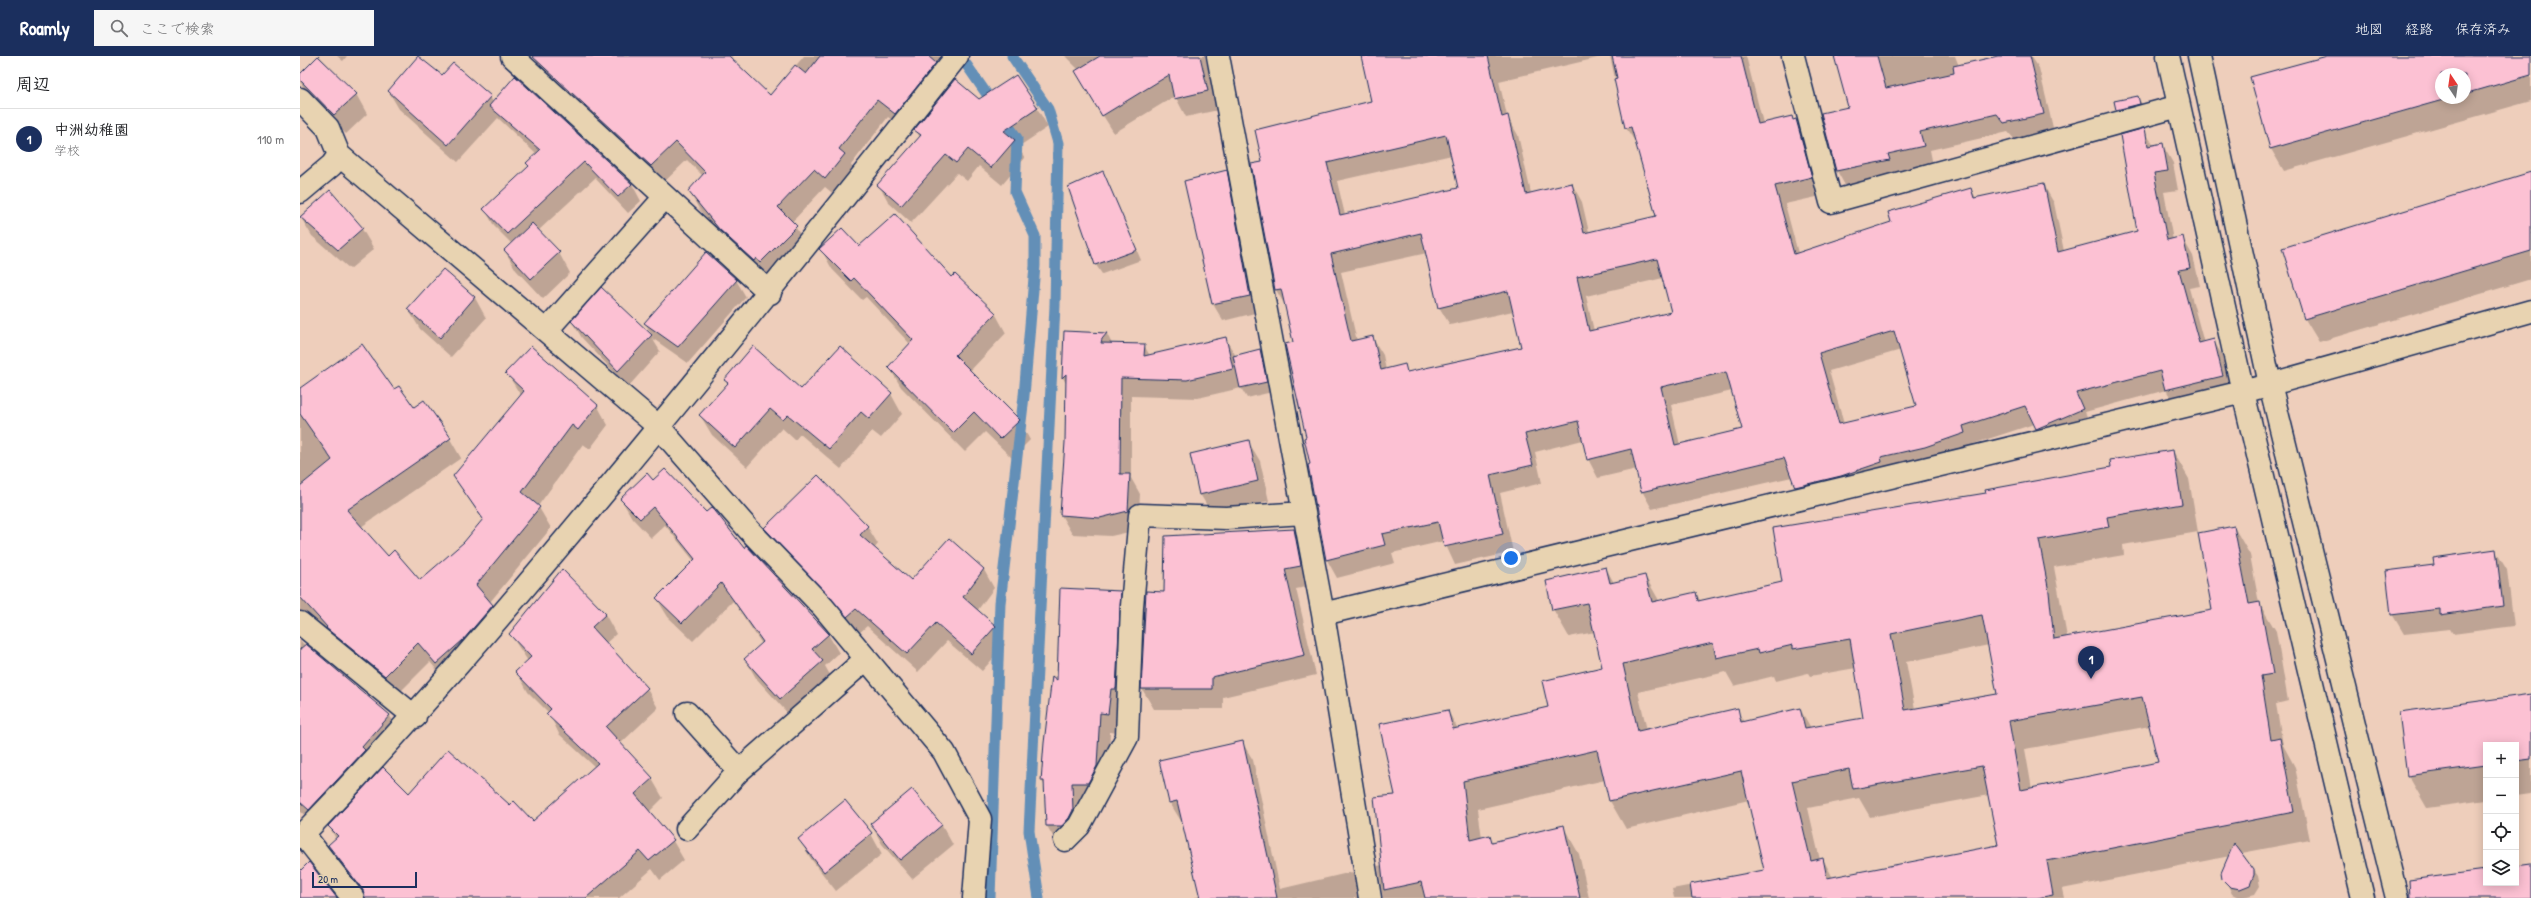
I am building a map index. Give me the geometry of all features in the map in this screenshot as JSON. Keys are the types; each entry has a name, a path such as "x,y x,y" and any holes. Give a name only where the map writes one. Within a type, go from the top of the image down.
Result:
{"street":[{"path":"512,56 770,293"},
{"path":"353,898 302,836 415,716 659,427 770,293 957,56"},
{"path":"1218,56 1323,614 1370,898"},
{"path":"1792,56 1831,202 2179,106"},
{"path":"2168,56 2242,392 2363,898"},
{"path":"2199,56 2270,384 2397,898"},
{"path":"300,99 328,128 339,155 659,427 749,530 823,607 944,752 980,819 974,898"},
{"path":"300,192 332,165 339,155"},
{"path":"546,331 665,197"},
{"path":"1323,614 2242,392 2531,311"},
{"path":"1065,840 1079,826 1127,737 1132,606 1140,515 1226,518 1304,513"},
{"path":"300,623 415,716"},
{"path":"687,829 739,771 866,658"},
{"path":"687,713 739,771"}],"building":[{"path":"318,56 357,94 334,115 300,80 300,74"},
{"path":"418,56 442,75 453,63 491,96 448,145 388,91"},
{"path":"532,56 729,56 770,95 795,65 806,74 820,56 928,56 936,63 895,114 877,100 839,149 845,154 825,179 814,169 778,207 797,226 760,263 756,258 754,261 719,229 688,191 705,172 676,142 651,166"},
{"path":"1100,56 1200,56 1208,91 1174,99 1169,75 1102,116 1075,71"},
{"path":"1361,56 1488,56 1502,117 1508,115 1526,194 1572,183 1584,233 1656,216 1631,127 1625,128 1614,79 1617,78 1612,56 1741,56 1758,124 1792,116 1793,120 1796,119 1812,177 1775,186 1794,254 1891,222 1888,212 1971,188 1974,198 2044,183 2058,252 2137,231 2120,135 2145,128 2148,146 2163,143 2168,171 2154,173 2167,240 2183,236 2190,268 2179,270 2199,343 2214,339 2223,376 2165,390 2160,371 2076,393 2083,409 2036,429 2025,406 1963,426 1965,433 1925,447 1881,457 1882,462 1841,476 1795,487 1784,458 1641,492 1631,449 1587,460 1578,421 1525,434 1533,465 1490,475 1503,534 1444,547 1438,522 1382,534 1385,545 1326,560 1308,465 1310,464 1304,438 1306,437 1285,344 1293,342 1281,289 1275,290 1251,164 1262,162 1255,130 1371,101","holes":["1446,135 1458,188 1340,215 1327,163","1421,233 1438,308 1508,291 1521,347 1407,372 1405,364 1381,370 1373,336 1351,341 1331,254","1657,259 1671,312 1589,331 1577,277","1894,331 1916,406 1839,424 1819,353","1726,372 1742,429 1675,445 1661,387"]},
{"path":"1834,56 1877,56 1886,88 1954,73 1953,66 1998,56 2030,56 2044,114 2004,123 1997,114 1920,132 1924,146 1888,154 1890,160 1836,171 1821,113 1848,107"},
{"path":"2327,56 2531,56 2531,75 2471,92 2471,68 2435,68 2435,102 2270,149 2250,77"},
{"path":"1016,75 1038,108 1004,131 1015,140 991,168 968,149 956,163 946,155 901,206 877,185 921,135 914,130 955,79 979,99"},
{"path":"515,76 632,184 618,197 584,162 507,234 483,209 529,166 526,163 540,150 489,106"},
{"path":"2138,96 2140,104 2116,110 2114,101"},
{"path":"1227,170 1250,296 1212,304 1184,181"},
{"path":"1103,171 1137,250 1095,265 1068,187"},
{"path":"2531,172 2531,251 2304,319 2282,248"},
{"path":"330,190 363,228 338,250 300,217"},
{"path":"895,214 952,277 955,274 996,313 955,355 1020,420 1000,439 974,412 953,433 888,367 913,340 854,278 851,281 819,249 842,228 859,246"},
{"path":"532,223 560,252 531,279 504,250"},
{"path":"706,252 737,280 678,347 644,323"},
{"path":"443,269 475,297 440,338 407,309"},
{"path":"601,287 652,335 618,371 571,321"},
{"path":"1064,331 1107,333 1102,339 1101,343 1145,344 1144,356 1226,337 1233,369 1187,380 1121,378 1120,474 1130,474 1128,511 1100,518 1060,515 1065,442 1066,374 1062,378"},
{"path":"362,344 394,389 399,386 414,407 424,400 451,438 347,510 388,556 394,550 420,580 464,542 483,519 453,476 524,391 505,373 531,346 598,405 578,430 572,425 522,492 540,507 476,585 493,605 463,640 436,664 418,643 385,676 326,628 327,627 300,597 300,486 332,460 300,414 300,388"},
{"path":"753,346 801,389 840,346 892,393 869,419 861,412 829,449 788,415 783,420 770,409 735,448 699,415 728,383 724,380"},
{"path":"1260,349 1267,382 1240,388 1233,356"},
{"path":"1249,440 1258,481 1199,495 1190,454"},
{"path":"2173,450 2182,504 2107,517 2109,527 2039,540 2049,592 2054,639 2212,610 2198,533 2234,526 2249,604 2260,602 2273,674 2261,676 2271,740 2280,738 2294,812 2047,861 2053,895 2037,898 1692,898 1690,884 1764,870 1741,771 1609,801 1597,750 1463,781 1470,840 1490,835 1492,842 1564,825 1580,898 1425,898 1421,882 1384,890 1374,797 1395,795 1379,724 1448,710 1453,729 1548,707 1542,681 1602,667 1587,603 1552,610 1546,581 1606,567 1610,583 1645,575 1652,602 1696,592 1698,601 1782,582 1773,528 1986,493 1985,490 2111,467 2110,460","holes":["1982,615 1997,694 1905,710 1891,634","1850,639 1863,718 1805,728 1800,708 1741,722 1738,708 1638,731 1623,664 1713,643 1716,658 1758,649 1759,653 1793,645 1793,649","2142,697 2158,762 2021,790 2009,721","1982,766 1998,845 1827,878 1823,858 1811,861 1792,781 1849,769 1853,789"]},
{"path":"665,469 706,512 712,507 744,548 746,545 829,634 812,649 823,661 780,699 744,659 763,642 721,583 682,623 656,598 695,559 653,507 640,519 620,499 647,473 653,480"},
{"path":"818,475 868,526 860,535 911,580 949,538 984,569 963,597 996,626 971,654 936,623 907,654 856,609 847,617 764,528"},
{"path":"1294,529 1301,566 1285,569 1305,655 1212,677 1212,689 1141,689 1146,591 1164,592 1165,536"},
{"path":"2496,549 2503,606 2440,615 2440,609 2391,615 2386,571 2434,565 2433,558"},
{"path":"562,569 606,614 592,627 648,688 606,727 653,778 635,794 674,840 649,861 640,851 586,898 365,898 363,890 328,845 338,836 328,826 383,767 409,793 448,749 510,805 514,801 533,821 598,763 546,714 551,709 515,672 531,657 509,634"},
{"path":"1060,588 1121,591 1116,689 1111,689 1108,714 1100,713 1097,766 1088,783 1072,783 1073,810 1069,818 1062,826 1046,826 1044,781 1041,781 1052,676 1057,680"},
{"path":"306,644 390,715 362,747 365,750 309,810 300,802 300,649"},
{"path":"2531,694 2531,759 2519,761 2519,742 2483,742 2483,765 2407,776 2399,712"},
{"path":"1243,741 1277,898 1200,898 1177,801 1169,803 1159,760"},
{"path":"912,789 942,825 900,860 870,824"},
{"path":"845,800 872,833 824,872 798,839"},
{"path":"2234,843 2254,870 2254,875 2250,885 2240,889 2230,887 2222,879 2221,873"},
{"path":"309,862 337,898 300,898 300,871"},
{"path":"2531,864 2531,898 2410,898 2409,880 2483,870 2483,886 2519,886 2519,866"}],"waterway":[{"path":"1012,56 1048,109 1058,143 1055,306 1029,831 1039,898"},
{"path":"966,64 1017,138 1015,192 1035,236 1035,266 1024,396 1000,603 990,898"}],"place":[{"name":"中洲幼稚園","path":"2091,679"}]}
